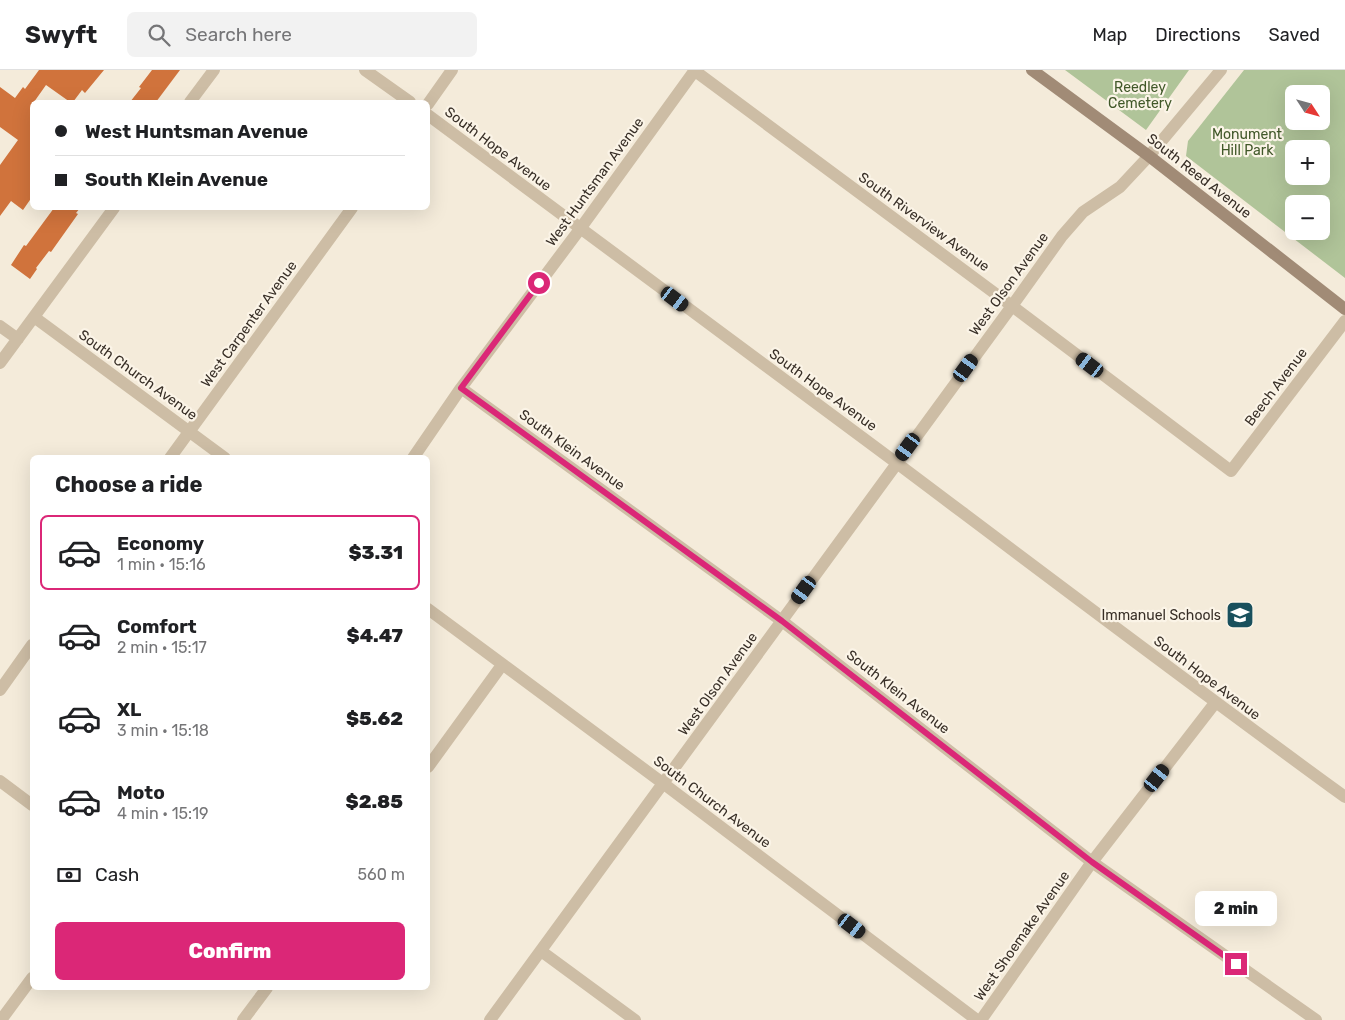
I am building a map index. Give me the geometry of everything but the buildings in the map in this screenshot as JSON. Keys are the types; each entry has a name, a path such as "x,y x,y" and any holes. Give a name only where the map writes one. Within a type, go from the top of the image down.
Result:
{"street":[{"path":"192,100 214,70"},
{"path":"365,70 407,100"},
{"path":"430,101 452,70"},
{"name":"West Huntsman Avenue","path":"415,455 461,388 580,229 695,70"},
{"name":"South Riverview Avenue","path":"695,70 1231,471"},
{"name":"South Reed Avenue","path":"1032,70 1149,156 1345,309"},
{"name":"West Olson Avenue","path":"490,1020 1062,236 1083,212 1120,187 1149,156 1221,70"},
{"name":"South Hope Avenue","path":"430,116 1215,703 1345,797"},
{"path":"0,364 113,210"},
{"name":"West Carpenter Avenue","path":"172,455 351,210"},
{"name":"South Church Avenue","path":"34,317 221,455"},
{"name":"Beech Avenue","path":"1231,471 1345,321"},
{"path":"0,326 18,339"},
{"name":"South Klein Avenue","path":"461,388 782,621 1092,862 1316,1020"},
{"name":"South Church Avenue","path":"430,611 979,1020"},
{"path":"0,690 30,648"},
{"path":"430,764 502,665"},
{"name":"West Shoemake Avenue","path":"979,1020 1092,862 1215,703"},
{"path":"0,781 30,804"},
{"path":"541,951 635,1020"},
{"path":"1,1020 30,981"},
{"path":"243,1020 266,990"}],"green space":[{"name":"Reedley Cemetery","path":"1065,70 1189,70 1146,130"},
{"name":"Monument Hill Park","path":"1244,70 1345,70 1345,278 1295,240 1330,240 1330,195 1285,195 1285,232 1186,156 1188,141"}],"place":[{"name":"Immanuel Schools","path":"1240,615"}],"route":[{"path":"539,283 461,388 782,621 1092,862 1236,964"}]}
